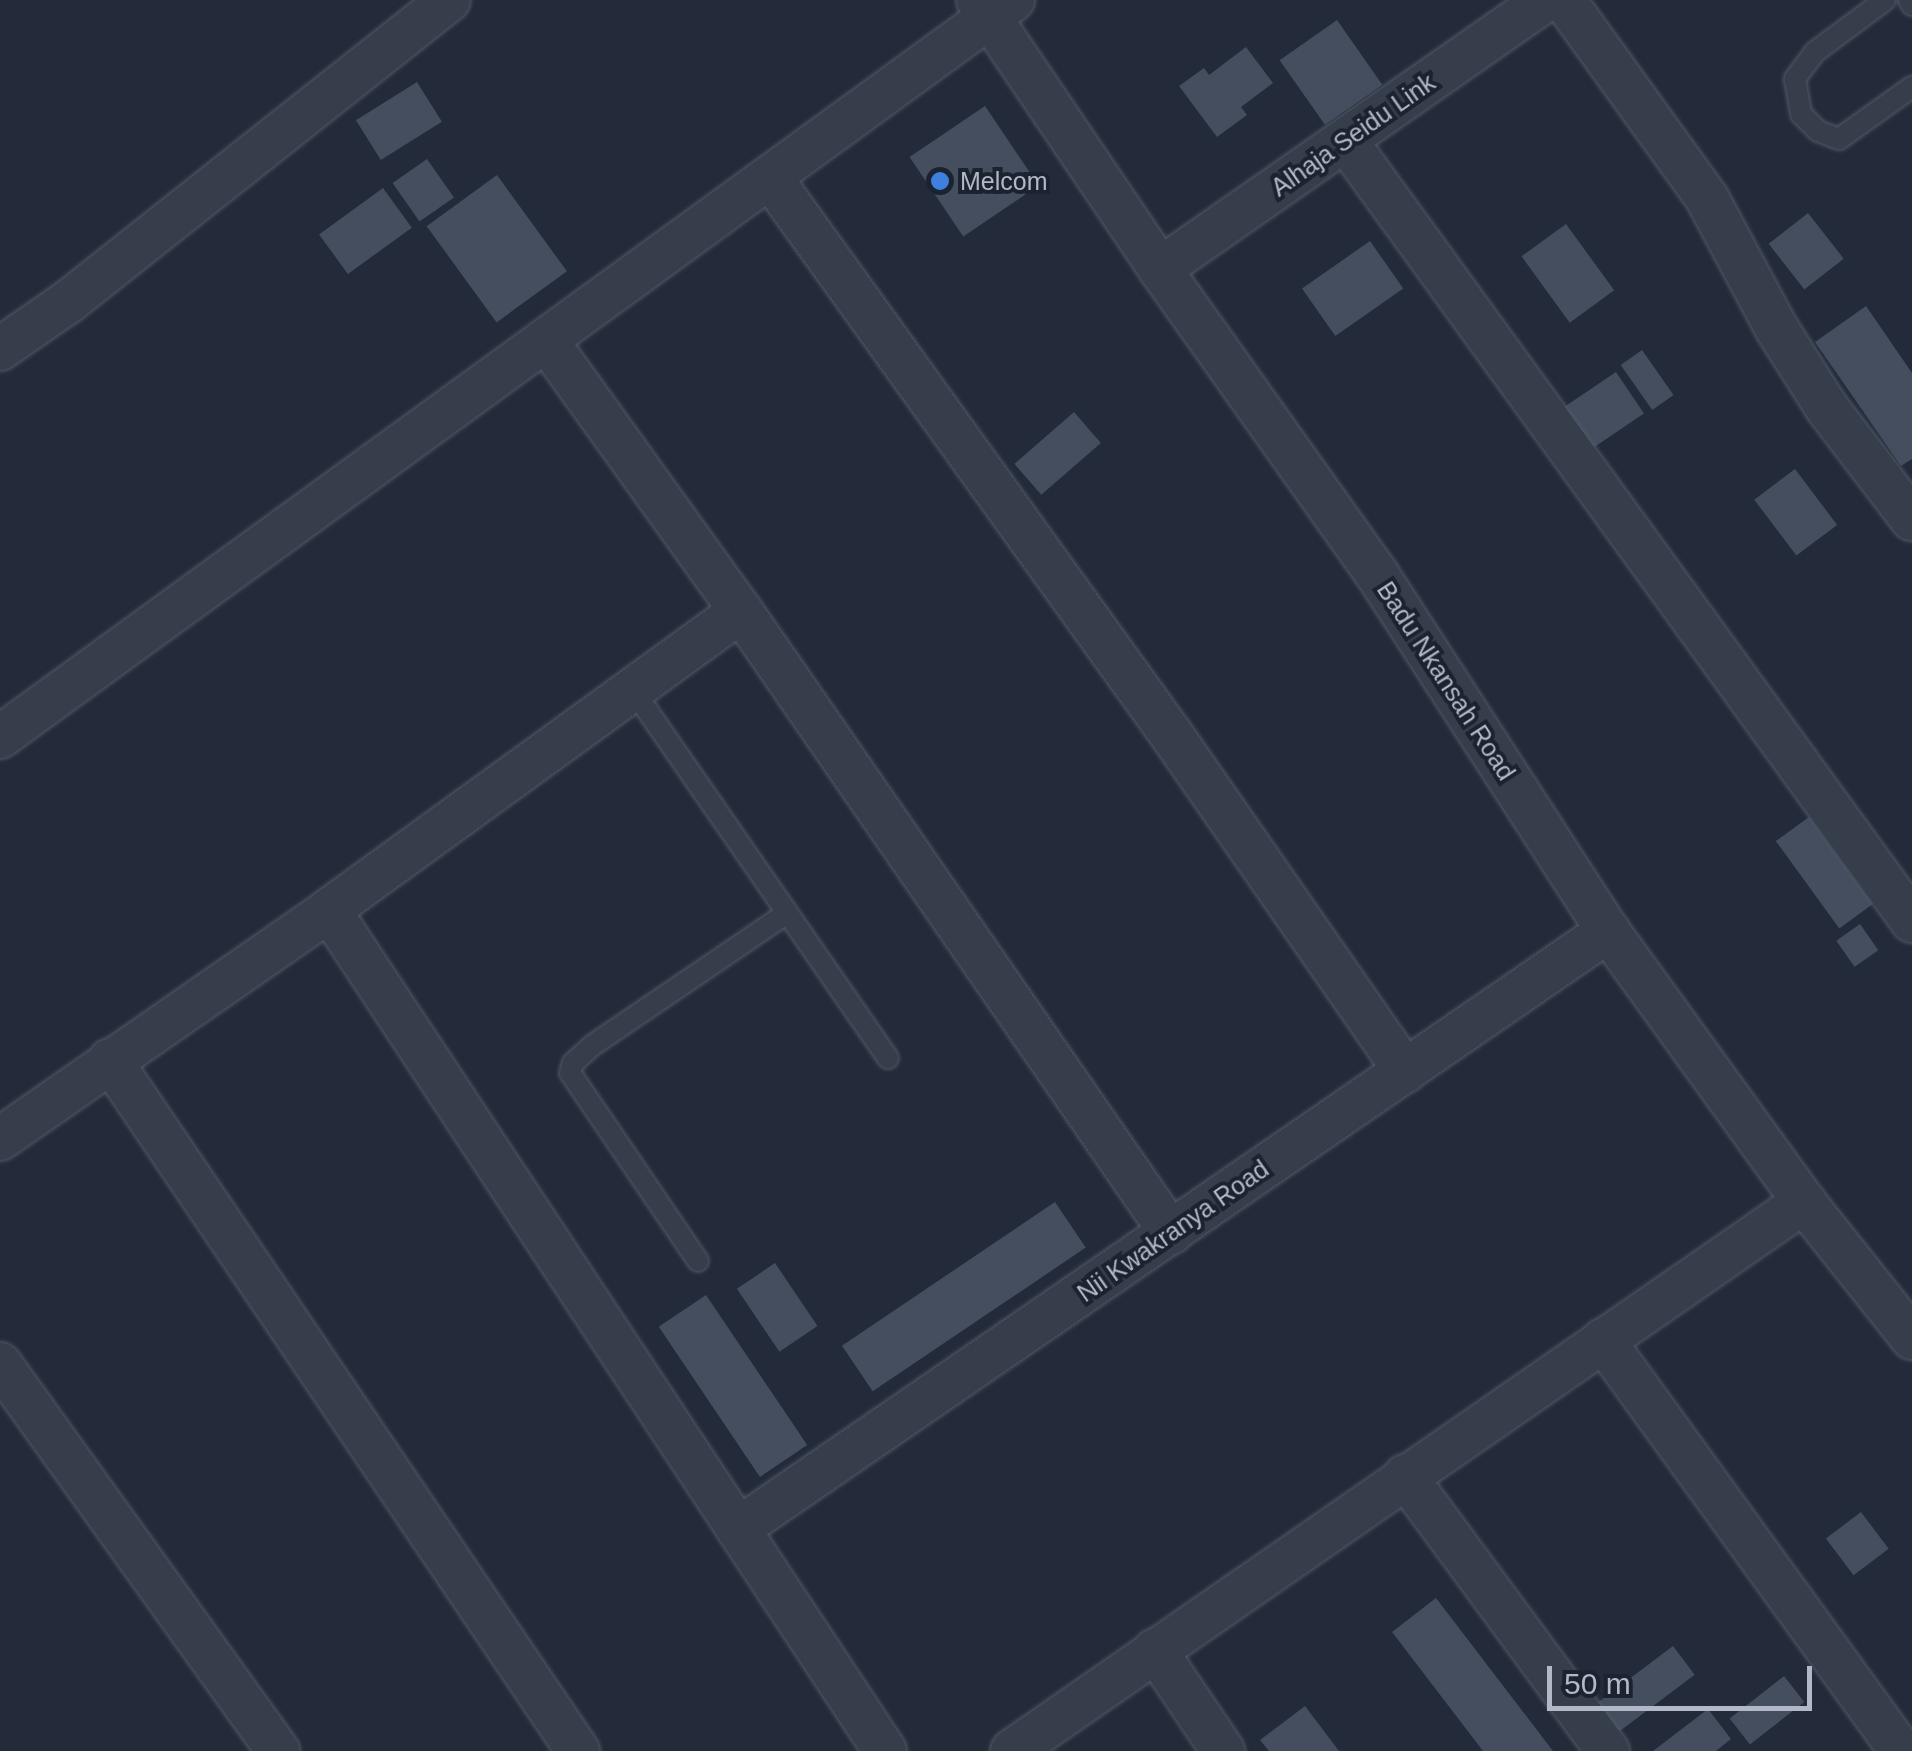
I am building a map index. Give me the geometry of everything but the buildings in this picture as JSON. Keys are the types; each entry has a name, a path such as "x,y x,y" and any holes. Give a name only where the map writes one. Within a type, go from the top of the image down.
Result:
{"street":[{"path":"0,349 68,302 449,0"},
{"name":"Alhaja Seidu Link","path":"1160,269 1545,0"},
{"path":"1564,0 1708,200 1777,329 1828,408 1906,499"},
{"path":"0,737 770,177 993,6"},
{"name":"Badu Nkansah Road","path":"993,6 1160,269 1374,572 1608,931 1804,1202 1912,1338"},
{"path":"1346,140 1912,921"},
{"path":"770,177 1173,736 1405,1070"},
{"path":"546,340 741,611 1171,1233"},
{"path":"0,1139 329,910 741,611"},
{"path":"329,910 886,1751"},
{"name":"Nii Kwakranya Road","path":"738,1529 1608,931"},
{"path":"110,1060 578,1751"},
{"path":"1012,1751 1804,1202"},
{"path":"1603,1340 1902,1751"},
{"path":"0,1364 278,1751"},
{"path":"1405,1476 1608,1751"},
{"path":"1155,1650 1223,1751"}],"lane":[{"path":"1885,0 1814,52 1795,80 1802,114 1818,131 1838,139 1912,87"},
{"path":"633,690 888,1058"},
{"path":"698,1261 570,1073 574,1063 592,1045 787,913"}],"place":[{"name":"Melcom","path":"940,181"}]}
